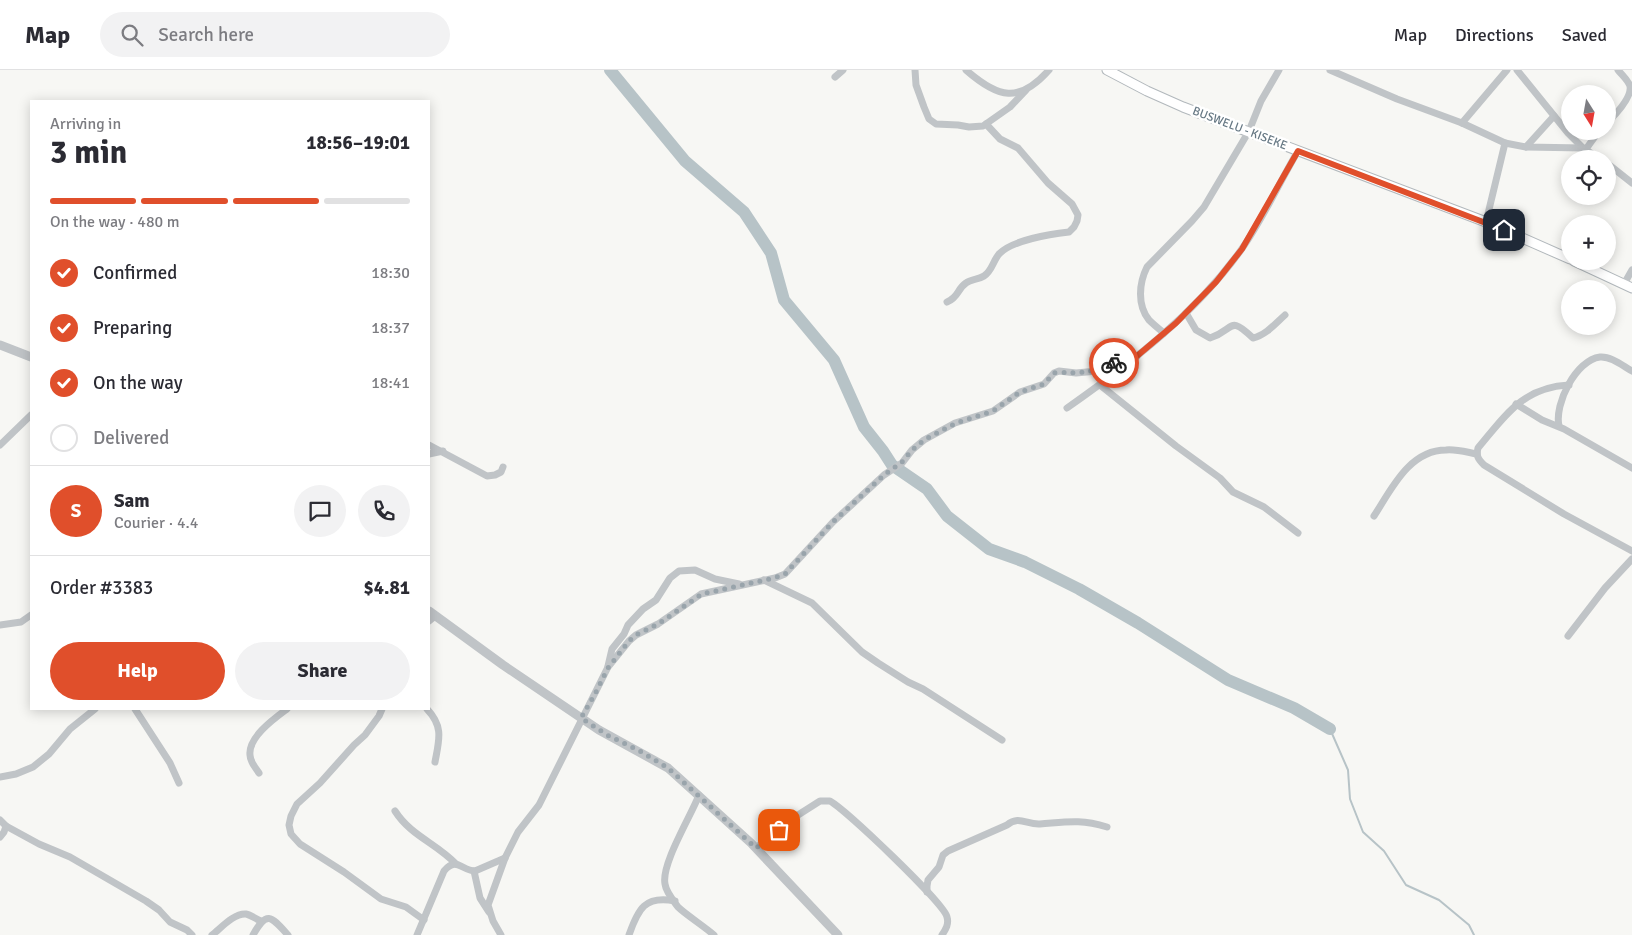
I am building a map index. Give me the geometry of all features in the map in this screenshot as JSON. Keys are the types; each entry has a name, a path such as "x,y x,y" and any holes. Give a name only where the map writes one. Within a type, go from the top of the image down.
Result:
{"main road":[{"name":"BUSWELU - KISEKE","path":"1107,70 1122,74 1183,106 1486,222 1561,255"},
{"path":"1593,270 1628,286"}],"street":[{"path":"835,77 842,70"},
{"path":"915,70 916,85 932,123 969,127 986,124 1010,106 1026,90"},
{"path":"966,70 998,92 1015,93 1033,86 1049,70"},
{"path":"1164,333 1145,314 1140,297 1143,276 1147,267 1204,207 1249,131 1261,101 1280,70"},
{"path":"1330,70 1397,99 1462,123 1505,143 1526,147 1585,149"},
{"path":"1462,123 1507,70"},
{"path":"1517,70 1554,116 1585,149"},
{"path":"1616,114 1622,108 1631,91 1630,86 1618,70"},
{"path":"1526,147 1554,116"},
{"path":"947,302 957,296 964,284 984,276 999,254 1006,249 1018,243 1069,232 1077,221 1078,215 1072,204 1048,183 1018,148 1000,139 986,124"},
{"path":"1585,149 1592,140"},
{"path":"1486,222 1505,143"},
{"path":"1067,408 1137,356 1186,313 1216,282 1242,249 1298,151"},
{"path":"1616,170 1632,182"},
{"path":"1628,286 1632,270"},
{"path":"1186,313 1196,330 1210,338 1236,325 1240,326 1253,338 1258,337 1285,315"},
{"path":"0,345 30,357"},
{"path":"489,912 490,898 505,858 518,832 538,805 608,668 629,641 708,591 744,585 785,574 833,522 884,475 902,462 924,440 956,423 993,411 1020,392 1044,384 1054,373 1098,371 1122,360 1137,356"},
{"path":"1559,426 1557,416 1569,385 1579,370 1592,359 1608,358 1632,371"},
{"path":"1100,384 1176,446 1220,478 1233,492 1264,507 1298,533"},
{"path":"1569,385 1546,388 1516,404 1478,448 1478,460 1564,514 1632,551"},
{"path":"1516,404 1542,420 1559,426 1632,468"},
{"path":"0,445 30,416"},
{"path":"430,445 487,476 501,472 503,467"},
{"path":"1374,516 1400,474 1414,462 1430,453 1443,449 1477,454"},
{"path":"430,454 443,451"},
{"path":"1568,636 1604,588 1632,559"},
{"path":"608,668 612,649 624,634 628,625 642,609 656,600 670,578 679,571 695,570 725,582 744,585"},
{"path":"764,580 812,603 862,652 878,664 923,689 1002,740"},
{"path":"0,625 21,622 30,616"},
{"path":"431,616 609,736 638,750 668,768 756,848 838,935"},
{"path":"0,777 16,774 33,767 49,754 70,729 94,710"},
{"path":"136,710 170,763 179,783"},
{"path":"259,773 251,760 250,747 262,729 287,710"},
{"path":"382,710 365,735 320,783 297,804 291,816 291,834 300,844 344,872 381,899 406,907 424,920"},
{"path":"428,710 438,724 436,762"},
{"path":"699,796 671,854 664,876 668,892 679,908 714,935"},
{"path":"756,848 798,815 820,801 830,802 900,862 947,915 948,926 942,935"},
{"path":"395,811 402,822 412,831 446,854 456,864 474,872 505,858"},
{"path":"927,892 928,880 939,867 944,855 1011,821 1018,819 1038,824 1082,821 1107,827"},
{"path":"0,820 6,826 39,844 70,856 146,901 159,910 170,922 187,930 192,935"},
{"path":"0,837 6,826"},
{"path":"417,935 444,871 449,865 456,864"},
{"path":"474,872 480,898 501,935"},
{"path":"629,935 638,911 645,904 663,899 675,901"},
{"path":"212,935 236,917 242,915 248,914 260,921"},
{"path":"253,935 260,921 264,919 277,923 288,935"}],"waterway":[{"path":"610,70 685,161 744,212 771,253 784,300 834,360 864,427 892,465 927,489 947,516 989,549 1025,562 1079,589 1138,623 1228,680 1294,708 1330,729"},
{"path":"1330,729 1348,770 1350,799 1363,832 1384,851 1406,885 1439,900 1469,925 1474,935"}],"way so far":[{"path":"779,830 756,848 668,768 638,750 609,736 581,718 608,668 636,635 658,624 702,594 708,591 744,585 785,574 833,522 884,475 902,462 924,440 956,423 993,411 1020,392 1037,388 1044,384 1054,373 1098,371 1114,363"}],"route":[{"path":"1114,363 1137,356 1176,323 1216,282 1242,249 1298,151 1504,230"}]}
